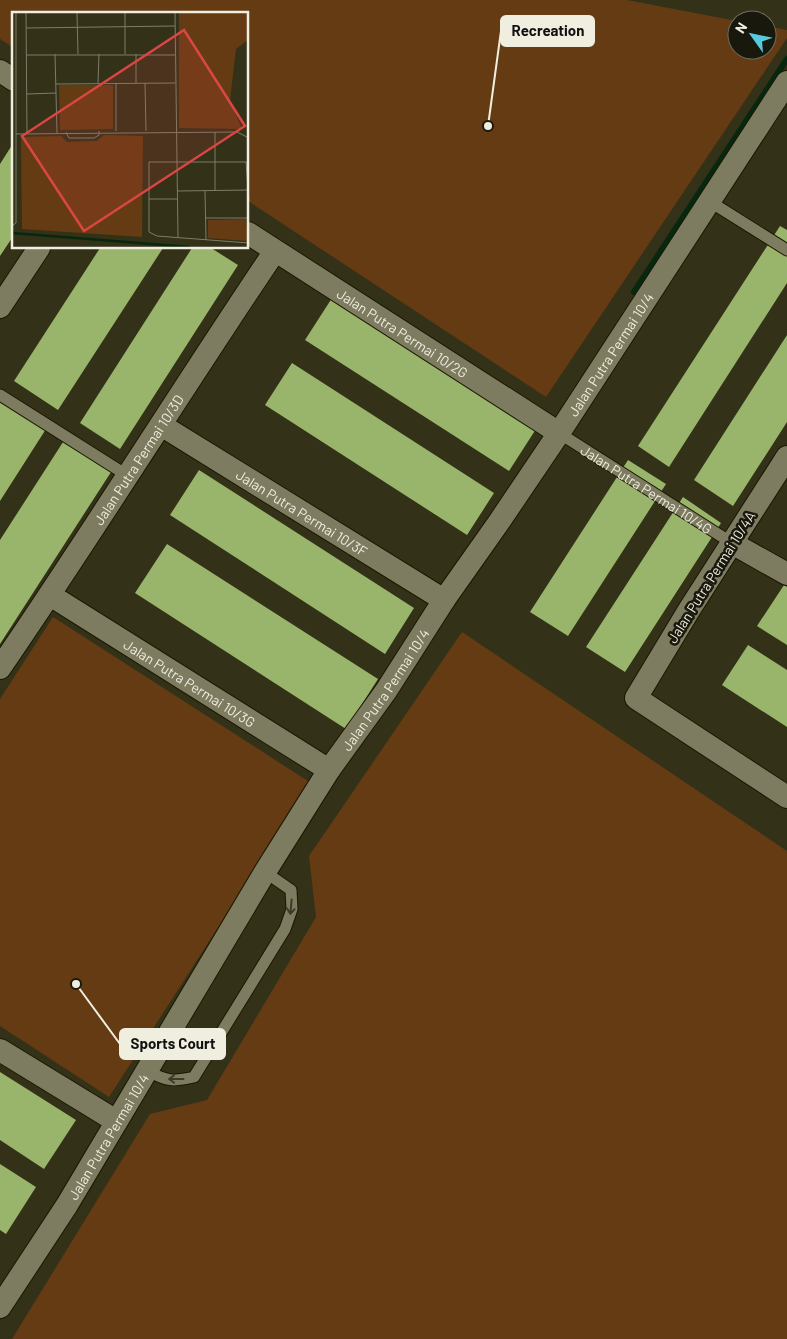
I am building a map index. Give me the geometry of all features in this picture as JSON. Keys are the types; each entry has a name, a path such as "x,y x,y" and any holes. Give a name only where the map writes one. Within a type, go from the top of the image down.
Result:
{"street":[{"path":"0,71 12,79"},
{"name":"Jalan Putra Permai 10/4","path":"2,1299 67,1206 265,872 329,770 386,691 444,600 559,432 787,82"},
{"name":"Jalan Putra Permai 10/2G","path":"249,234 559,432"},
{"path":"0,307 38,249"},
{"name":"Jalan Putra Permai 10/3D","path":"0,668 50,595 275,251"},
{"name":"Jalan Putra Permai 10/3F","path":"161,425 444,600"},
{"name":"Jalan Putra Permai 10/4A","path":"787,458 689,610 636,698 787,797"},
{"name":"Jalan Putra Permai 10/4G","path":"732,543 787,574"},
{"name":"Jalan Putra Permai 10/3G","path":"50,595 329,770"},
{"path":"0,1050 116,1121"}],"lane":[{"path":"709,201 787,250"},
{"path":"0,395 128,476"},
{"name":"Jalan Putra Permai 10/4G","path":"559,432 732,543"},
{"path":"148,1070 162,1079 180,1080 194,1077 286,929 292,909 291,890 265,872"}],"shaded area":[{"path":"0,0 627,0 727,19 727,60 772,60 546,397 249,202 249,12 12,12 12,47 0,39"},
{"path":"777,28 787,30 787,38 777,53"},
{"path":"53,617 311,783 109,1097 0,1026 0,699"},
{"path":"462,632 787,851 787,1339 12,1339 150,1114 207,1100 316,917 309,856"}],"building":[{"path":"12,145 12,238 0,256 0,164"},
{"path":"780,226 787,230 787,283 669,467 638,446"},
{"path":"99,249 162,249 58,410 14,381"},
{"path":"191,249 213,249 238,265 120,449 80,423"},
{"path":"332,298 536,429 509,471 305,340"},
{"path":"787,335 787,422 733,506 694,480"},
{"path":"292,363 494,493 467,535 265,405"},
{"path":"1,400 46,429 0,501 0,402"},
{"path":"65,439 113,469 0,644 0,540"},
{"path":"628,460 666,484 568,636 530,612"},
{"path":"199,470 414,608 385,654 170,515"},
{"path":"683,497 721,523 625,672 586,647"},
{"path":"167,544 378,679 346,729 135,593"},
{"path":"784,585 787,587 787,645 757,626"},
{"path":"748,645 787,670 787,727 722,685"},
{"path":"0,1072 76,1120 44,1169 0,1140"},
{"path":"0,1164 36,1187 6,1234 0,1230"}],"waterway":[{"path":"634,292 787,59"}],"place":[{"name":"Recreation","path":"488,126"},
{"name":"Sports Court","path":"76,984"}]}
